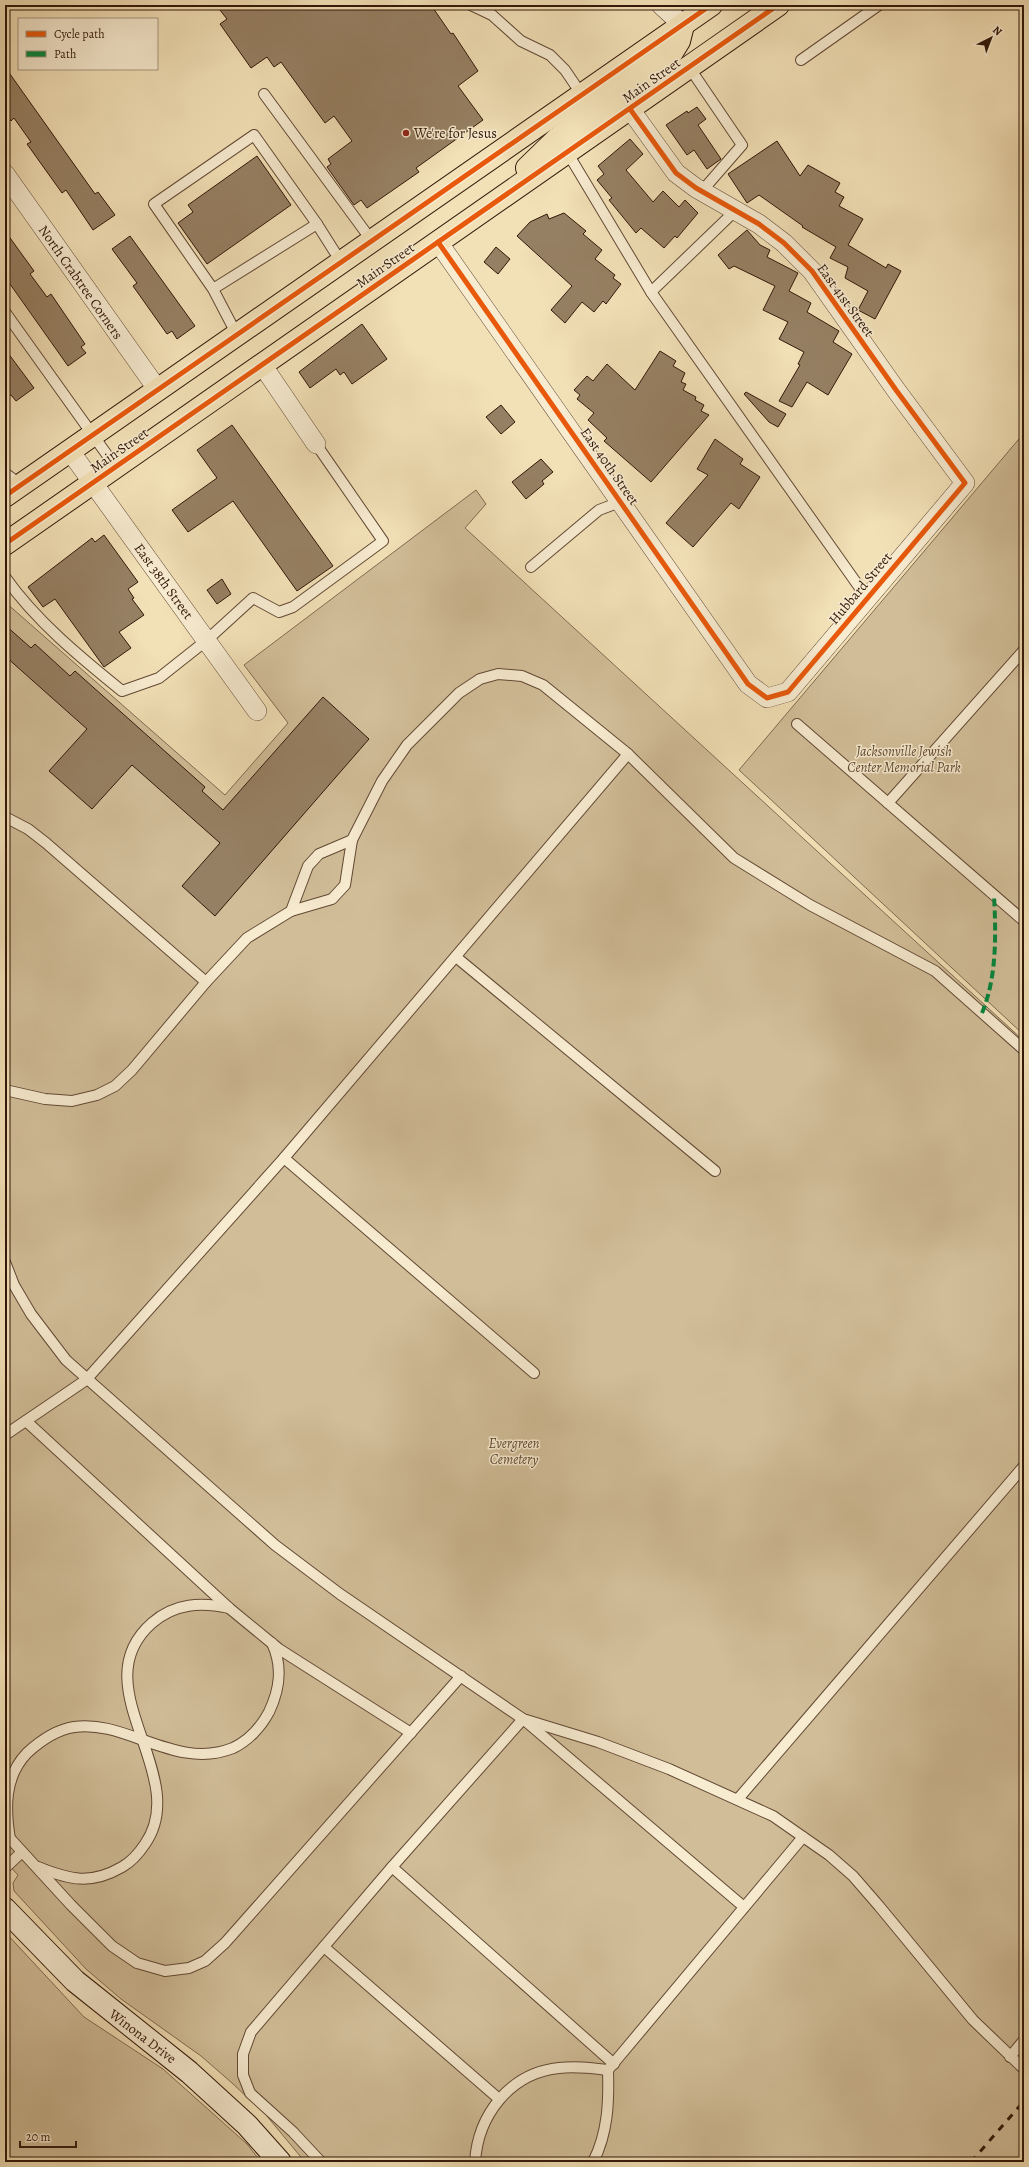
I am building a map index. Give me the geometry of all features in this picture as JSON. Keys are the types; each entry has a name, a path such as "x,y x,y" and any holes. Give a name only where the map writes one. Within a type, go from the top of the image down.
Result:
{"main road":[{"name":"Main Street","path":"10,485 70,451 711,5"},
{"name":"Main Street","path":"5,544 115,466 263,366 778,5"},
{"path":"483,211 559,137 671,54 679,41 683,25"}],"street":[{"path":"661,5 683,25"},
{"name":"East 41st Street","path":"630,109 676,173 702,191 759,224 784,243 812,271 896,390 965,484"},
{"name":"North Crabtree Corners","path":"5,174 158,390"},
{"name":"East 40th Street","path":"438,242 748,684 767,698"},
{"path":"263,366 316,444"},
{"name":"East 38th Street","path":"70,451 207,640 257,712"},
{"name":"Hubbard Street","path":"767,698 788,692 965,484"},
{"name":"Winona Drive","path":"5,1909 75,1981 190,2072 247,2125 280,2162"}],"lane":[{"path":"471,5 492,15 522,41 539,48 550,55 565,70 582,95"},
{"path":"801,60 879,5"},
{"path":"689,67 742,145 702,191"},
{"path":"264,94 372,241"},
{"path":"237,335 212,289 154,204 254,135 317,224 341,262"},
{"path":"567,152 651,292 867,598"},
{"path":"651,292 735,211"},
{"path":"212,289 317,224"},
{"path":"5,312 91,435 115,466"},
{"path":"5,576 23,602 87,662 122,691 159,678 207,640 253,598 279,612 293,607 383,541 316,444"},
{"path":"531,567 599,510 620,502"},
{"path":"888,803 1024,650"},
{"path":"5,1090 45,1099 72,1101 97,1095 115,1086 132,1070 206,982 247,938 291,911 332,898 345,885 352,840 382,781 407,745 459,693 480,679 498,674 522,676 543,685 628,754 734,858 810,905 935,971 1024,1050"},
{"path":"797,724 1024,921"},
{"path":"5,1435 86,1380 284,1158 628,754"},
{"path":"5,817 28,829 46,843 206,982"},
{"path":"291,911 308,866 319,854 352,840"},
{"path":"456,957 715,1170"},
{"path":"284,1158 534,1373"},
{"path":"5,1262 14,1285 31,1314 66,1360 86,1380 275,1544 340,1594 523,1719 744,1908"},
{"path":"26,1421 229,1608 272,1642 410,1733"},
{"path":"738,1799 1024,1466"},
{"path":"34,1865 71,1878 91,1880 109,1875 127,1864 141,1850 150,1838 156,1824 159,1805 156,1784 135,1723 128,1683 130,1652 139,1637 160,1616 175,1609 206,1603 229,1608"},
{"path":"272,1642 280,1665 279,1683 275,1700 266,1718 255,1733 239,1745 222,1752 202,1754 182,1752 91,1726 73,1727 55,1733 38,1743 23,1758 12,1775 7,1793 6,1814 8,1836 112,1946 137,1963 165,1971 189,1968 205,1961 225,1943 461,1676"},
{"path":"523,1719 598,1742 669,1768 772,1816 829,1855 853,1876 973,2020 1024,2069"},
{"path":"321,2162 293,2132 250,2093 243,2075 243,2054 251,2032 392,1867 523,1719"},
{"path":"593,2162 603,2137 608,2113 611,2067 803,1837"},
{"path":"5,1868 22,1852"},
{"path":"392,1867 611,2067"},
{"path":"324,1947 499,2099"},
{"path":"1010,2057 1024,2040"},
{"path":"475,2162 476,2143 484,2122 499,2099 510,2088 529,2077 557,2068 611,2067"}],"green space":[{"name":"Jacksonville Jewish Center Memorial Park","path":"1024,433 1024,1035 739,770"},
{"name":"Evergreen Cemetery","path":"476,490 486,504 465,528 1024,1041 1024,2162 305,2162 266,2115 232,2083 201,2056 121,1999 86,1969 14,1891 13,1883 18,1875 5,1861 5,602 225,795 288,723 244,665"},
{"path":"5,1932 84,2017 163,2069 247,2144 261,2162 5,2162"}],"building":[{"path":"216,5 431,5 451,34 453,33 478,71 458,86 483,120 416,168 419,172 367,208 361,200 354,205 327,167 331,164 328,159 352,141 334,116 325,123 281,62 274,67 267,57 251,68 220,24 227,19"},
{"path":"5,67 95,194 98,192 115,215 93,230 66,190 62,193 27,144 31,142 14,118 11,121 5,113"},
{"path":"697,107 706,119 698,125 721,159 707,169 694,150 687,155 666,125 687,111 688,113"},
{"path":"630,139 643,154 626,170 653,202 663,191 679,207 685,200 698,213 677,238 675,236 664,248 641,228 636,233 609,200 612,198 597,180 604,174 598,166"},
{"path":"777,141 800,176 808,165 840,183 835,192 844,197 839,206 863,219 848,245 886,268 888,264 901,271 875,319 858,310 868,291 845,278 848,267 830,258 836,247 802,227 803,226 759,195 747,203 728,174"},
{"path":"257,156 291,205 207,264 178,223 193,212 188,205"},
{"path":"564,213 586,231 583,234 602,250 595,259 615,275 613,278 621,284 606,304 603,301 594,312 582,302 565,323 551,310 572,286 517,236 530,222 547,214 549,219"},
{"path":"747,230 760,245 770,250 767,257 798,273 789,291 811,303 807,312 839,331 833,342 852,354 828,395 807,382 792,407 779,401 800,365 798,364 804,352 779,339 788,322 763,310 775,286 734,266 729,269 718,255"},
{"path":"5,231 34,271 30,274 47,297 51,294 85,344 81,347 86,353 68,366 5,277"},
{"path":"130,236 195,326 177,339 172,331 167,334 133,286 137,283 112,249"},
{"path":"496,247 510,259 498,274 484,262"},
{"path":"362,324 387,359 352,384 344,372 340,375 336,369 310,388 299,372"},
{"path":"5,349 34,388 16,401 11,395 5,399"},
{"path":"660,351 676,361 673,366 685,373 681,382 686,384 683,390 696,397 695,400 704,405 701,411 709,415 651,482 604,441 607,438 588,420 594,413 577,399 580,395 574,390 587,376 593,381 607,364 635,390"},
{"path":"746,392 786,414 778,427 769,422 744,394"},
{"path":"501,405 515,422 501,434 486,417"},
{"path":"232,425 333,566 297,591 233,501 188,532 172,510 217,478 197,450"},
{"path":"715,439 743,459 740,464 760,477 739,509 731,503 693,547 666,523 708,475 697,469"},
{"path":"541,459 553,472 542,481 544,484 526,499 512,482"},
{"path":"104,535 138,582 128,589 134,598 132,599 144,615 119,632 131,648 104,667 55,599 43,607 28,587 92,538 95,542"},
{"path":"222,579 231,594 217,604 207,590"},
{"path":"5,625 31,648 35,644 70,676 75,671 205,787 202,791 223,810 323,697 369,739 215,916 182,886 220,843 132,765 92,809 49,771 87,729 5,656"}],"railway":[{"path":"971,2162 1024,2101"}],"marked path":[{"path":"982,1013 987,999 993,970 995,940 994,895"}],"cycle path":[{"path":"5,496 711,5"},
{"path":"5,544 778,5"},
{"path":"438,242 748,684 767,698 788,692 965,483 896,390 812,271 784,243 759,224 696,188 676,173 630,109"}],"place":[{"name":"We're for Jesus","path":"406,133"}]}
